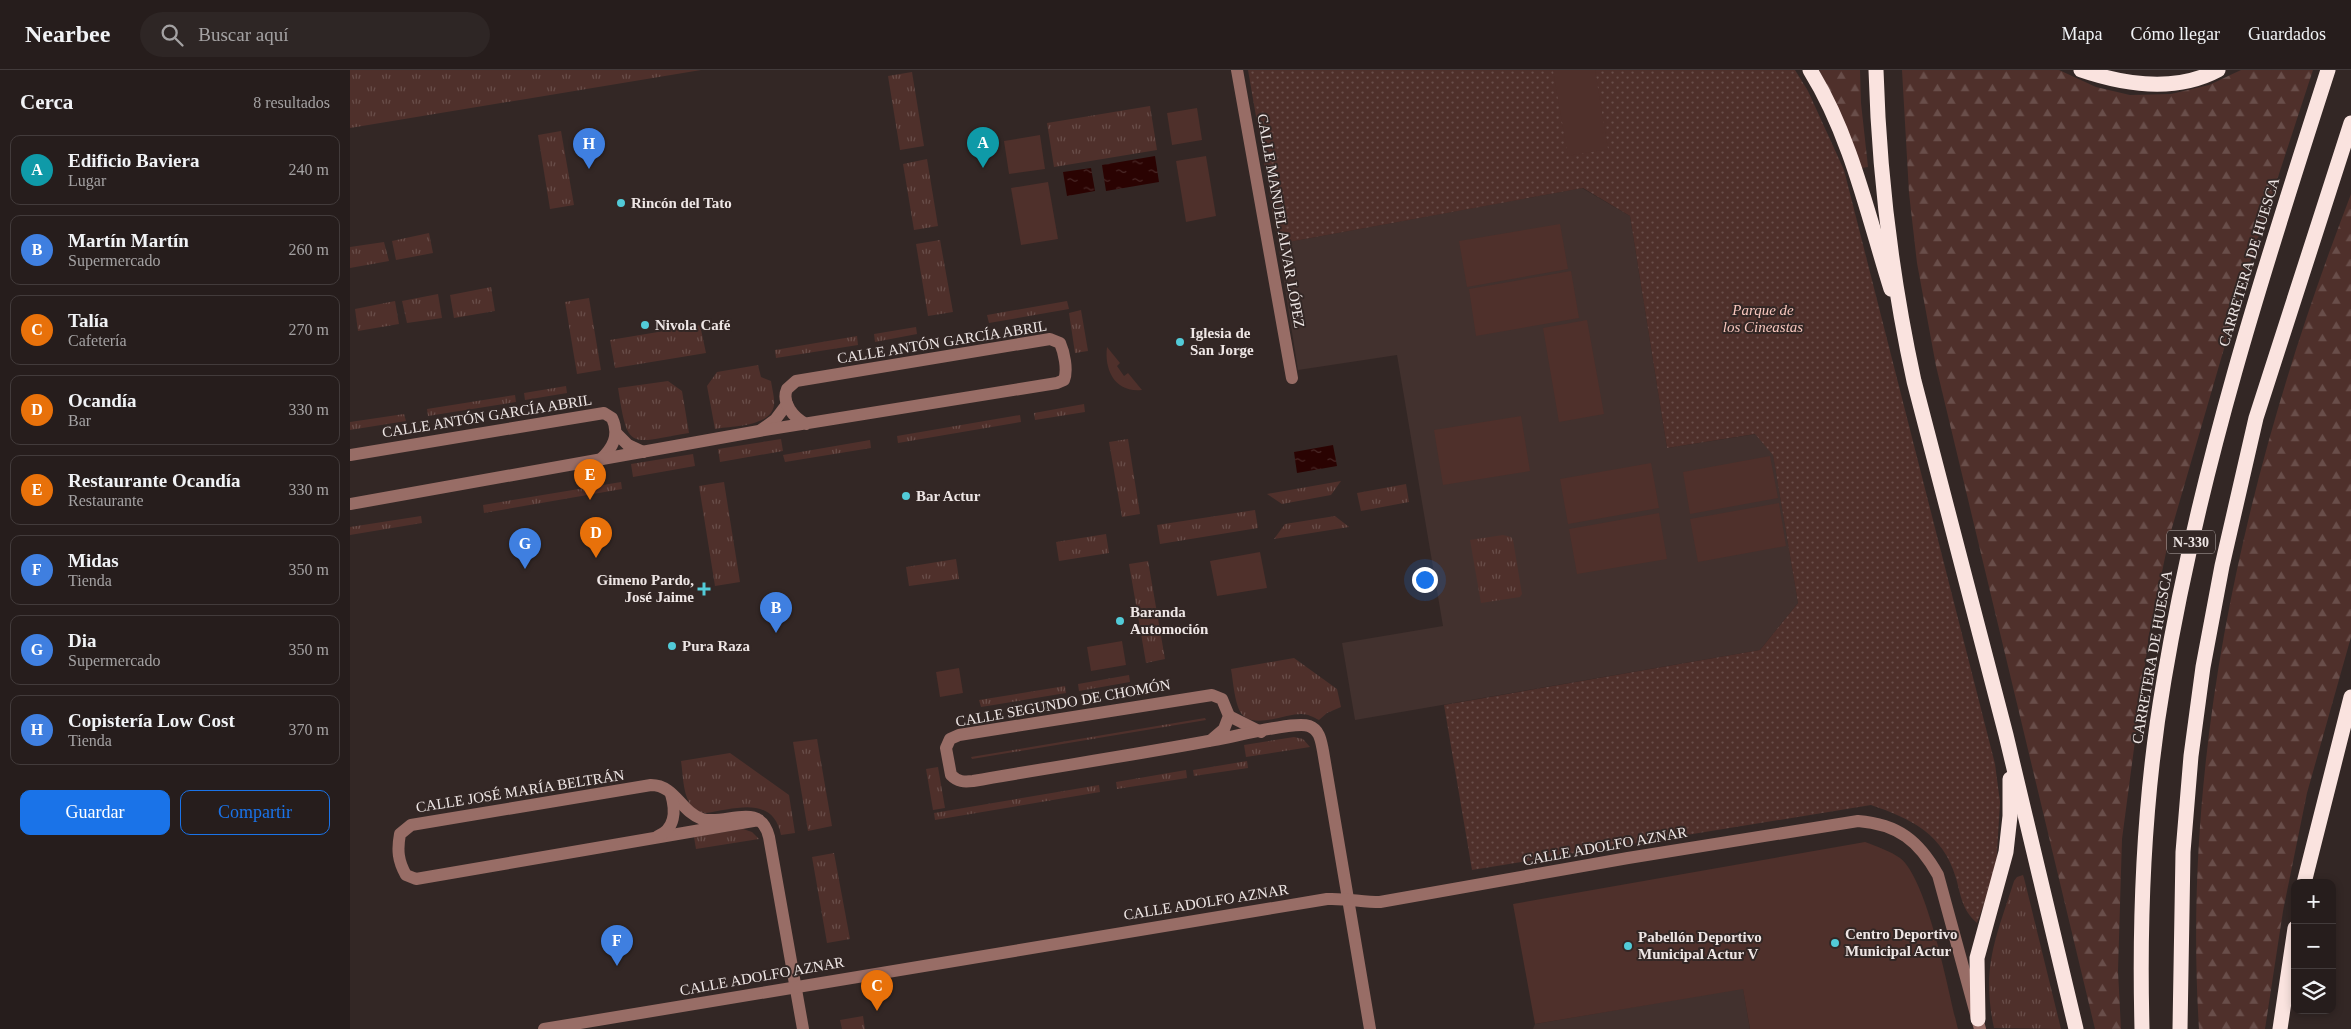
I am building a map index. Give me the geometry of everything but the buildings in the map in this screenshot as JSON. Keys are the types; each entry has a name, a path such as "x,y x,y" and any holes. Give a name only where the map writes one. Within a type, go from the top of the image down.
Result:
{"highway":[{"path":"1810,70 1835,119 1852,164 1903,328"},
{"path":"1876,70 1881,165 1903,328 1914,381 2006,735 2076,1029"},
{"path":"2081,70 2112,80 2144,84 2178,83 2218,70"},
{"name":"CARRETERA DE HUESCA","path":"2142,1029 2140,968 2143,874 2150,781 2163,682 2179,595 2225,402 2259,284 2328,70"},
{"name":"N-330","path":"2180,1029 2183,852 2190,766 2203,667 2222,566 2256,418 2351,123"},
{"path":"2305,879 2351,697"},
{"path":"1979,1024 1976,958 2006,852 2010,816 2011,795 2006,735"},
{"path":"2280,1029 2291,955"}],"street":[{"name":"CALLE MANUEL ALVAR LÓPEZ","path":"1238,70 1292,378"},
{"name":"CALLE ANTÓN GARCÍA ABRIL","path":"350,504 363,500 759,432 1061,382 1066,374 1062,348 1060,343 1050,339 803,380 790,384 787,389 787,404 775,420 759,432"},
{"path":"787,404 796,418 806,424"},
{"name":"CALLE ANTÓN GARCÍA ABRIL","path":"350,455 598,414 608,414 612,418 617,434 628,445 643,452"},
{"path":"600,460 612,446 617,434"},
{"path":"350,495 363,500"},
{"name":"CALLE SEGUNDO DE CHOMÓN","path":"1260,732 1229,716 1222,699 1212,695 959,735 950,740 946,748 951,775 959,781 966,782 1260,732 1307,726 1320,736 1370,1029"},
{"path":"1210,741 1224,729 1229,716"},
{"name":"CALLE JOSÉ MARÍA BELTRÁN","path":"653,838 666,832 672,824 674,812 671,792 665,787 652,786 411,826 400,834 398,849 400,864 406,875 416,879 759,820"},
{"path":"671,792 693,814 703,819 748,816 759,820 766,826 803,1029"},
{"name":"CALLE ADOLFO AZNAR","path":"544,1029 1327,899 1348,898 1364,902 1380,902 1858,821 1892,827 1911,840 1927,855 1938,875 1979,1024"}],"shaded area":[{"path":"1582,188 1630,216 1667,448 1756,434 1773,454 1798,603 1760,650 1355,720 1342,643 1443,626 1397,355 1298,370 1278,244"},
{"path":"1743,988 1750,1029 1533,1029 1535,1024"}],"green space":[{"path":"350,70 701,70 350,128"},
{"name":"Parque de los Cineastas","path":"1248,70 1795,70 1808,91 1844,170 1995,764 2000,802 1996,871 1977,923 1965,908 1950,863 1934,839 1924,830 1900,816 1871,805 1472,870 1444,705 1760,650 1798,603 1773,455 1755,434 1667,448 1630,216 1583,188 1278,244"},
{"path":"1553,70 1595,70 1608,149 1568,156"},
{"path":"1819,70 1860,70 1861,103 1868,167 1862,168 1839,111"},
{"path":"1902,70 2059,70 2096,87 2130,95 2171,94 2209,85 2241,70 2313,70 2241,290 2169,538 2149,635 2122,839 2118,971 2121,1029 2095,1029 1936,366 1917,263 1909,193"},
{"path":"912,72 924,146 900,150 888,76"},
{"path":"1150,106 1157,150 1054,167 1047,123"},
{"path":"1197,108 1202,140 1172,145 1167,113"},
{"path":"561,131 574,205 550,209 538,135"},
{"path":"1040,135 1045,169 1009,174 1004,141"},
{"path":"1206,156 1216,216 1186,222 1176,161"},
{"path":"927,159 938,226 914,230 903,164"},
{"path":"1048,182 1058,239 1021,245 1011,188"},
{"path":"2351,194 2351,637 2307,793 2283,911 2265,1029 2199,1029 2196,922 2201,815 2212,709 2230,604 2253,499 2282,396 2314,294"},
{"path":"1560,224 1568,269 1467,287 1459,241"},
{"path":"429,233 433,253 396,260 392,241"},
{"path":"940,240 953,312 928,316 916,244"},
{"path":"384,242 389,261 350,268 350,247"},
{"path":"1571,271 1579,318 1476,336 1469,289"},
{"path":"491,287 495,311 454,318 450,295"},
{"path":"438,294 442,318 407,323 402,301"},
{"path":"589,298 601,370 577,374 565,302"},
{"path":"395,301 399,324 358,331 355,309"},
{"path":"1067,301 1069,309 989,323 987,315"},
{"path":"1081,310 1088,351 1075,353 1069,313"},
{"path":"1587,320 1604,414 1559,422 1543,328"},
{"path":"700,325 706,353 615,368 610,340"},
{"path":"916,327 917,334 875,342 874,334"},
{"path":"857,336 858,345 776,358 775,350"},
{"path":"1107,347 1120,363 1117,366 1124,376 1128,373 1142,390 1125,388 1113,378 1107,364"},
{"path":"758,365 761,377 771,381 774,405 771,412 766,418 750,424 715,429 707,386 717,372"},
{"path":"668,381 682,391 689,433 654,439 643,440 635,438 629,433 625,423 618,388"},
{"path":"566,386 567,393 525,400 524,393"},
{"path":"515,395 516,402 428,416 427,409"},
{"path":"1084,404 1085,412 1035,420 1034,413"},
{"path":"404,414 406,421 350,430 350,422"},
{"path":"1020,415 1021,422 898,443 897,436"},
{"path":"1521,416 1530,471 1443,485 1434,430"},
{"path":"781,439 783,451 720,462 718,449"},
{"path":"1128,439 1140,514 1122,517 1109,442"},
{"path":"870,440 871,448 785,462 783,455"},
{"path":"693,454 695,466 633,477 631,464"},
{"path":"1770,456 1778,498 1690,514 1683,472"},
{"path":"1651,463 1659,508 1568,524 1560,479"},
{"path":"1341,481 1331,495 1282,504 1267,494"},
{"path":"621,482 622,489 484,513 483,505"},
{"path":"724,482 740,582 715,586 699,486"},
{"path":"1406,484 1409,502 1361,511 1357,493"},
{"path":"1779,503 1786,546 1698,562 1690,519"},
{"path":"1255,510 1258,528 1160,544 1157,525"},
{"path":"1659,513 1667,559 1577,574 1569,529"},
{"path":"421,516 422,523 350,535 350,527"},
{"path":"1335,516 1349,527 1274,539 1285,524"},
{"path":"1106,534 1109,553 1059,561 1056,542"},
{"path":"1503,535 1511,537 1513,540 1522,594 1520,597 1481,603 1470,540"},
{"path":"1260,552 1267,588 1217,596 1210,561"},
{"path":"956,559 959,579 909,586 906,567"},
{"path":"1148,561 1165,659 1146,663 1129,564"},
{"path":"1122,641 1126,665 1091,671 1087,647"},
{"path":"1294,658 1337,689 1341,707 1327,713 1319,720 1301,714 1257,721 1242,715 1238,707 1231,669"},
{"path":"959,668 963,693 940,697 936,672"},
{"path":"1129,675 1130,682 1079,691 1078,684"},
{"path":"1065,686 1066,693 981,707 979,700"},
{"path":"1205,718 1206,720 972,759 971,757"},
{"path":"1294,737 1303,739 1310,747 1246,757 1244,745"},
{"path":"817,739 832,826 808,831 793,742"},
{"path":"730,753 789,795 795,833 781,835 777,822 770,814 761,809 740,808 706,813 692,807 688,801 684,785 681,761"},
{"path":"1247,761 1248,768 1194,776 1193,770"},
{"path":"938,767 945,808 933,810 926,769"},
{"path":"1186,770 1187,778 1117,789 1116,782"},
{"path":"1099,785 1100,792 935,820 934,813"},
{"path":"743,829 752,832 759,839 696,849 694,837"},
{"path":"1865,842 1900,858 1910,870 1928,912 1936,937 1958,1029 1750,1029 1743,989 1535,1024 1513,904"},
{"path":"834,853 850,939 827,943 812,857"},
{"path":"2023,875 2061,1029 1994,1028 1989,987 1992,953 2014,881 2017,877"},
{"path":"863,1016 865,1029 842,1029 840,1020"}],"water":[{"path":"1155,156 1159,182 1106,191 1102,165"},
{"path":"1091,168 1095,191 1067,196 1063,172"},
{"path":"1333,445 1337,466 1297,473 1294,452"}],"place":[{"name":"Edificio Baviera","path":"983,168"},
{"name":"Copistería Low Cost","path":"589,169"},
{"name":"Rincón del Tato","path":"621,203"},
{"name":"Nivola Café","path":"645,325"},
{"name":"Iglesia de San Jorge","path":"1180,342"},
{"name":"Bar Actur","path":"906,496"},
{"name":"Restaurante Ocandía","path":"590,500"},
{"name":"Ocandía","path":"596,558"},
{"name":"Dia","path":"525,569"},
{"name":"Gimeno Pardo, José Jaime","path":"704,589"},
{"name":"Baranda Automoción","path":"1120,621"},
{"name":"Martín Martín","path":"776,633"},
{"name":"Pura Raza","path":"672,646"},
{"name":"Centro Deportivo Municipal Actur","path":"1835,943"},
{"name":"Pabellón Deportivo Municipal Actur V","path":"1628,946"},
{"name":"Midas","path":"617,966"},
{"name":"Talía","path":"877,1011"}]}
